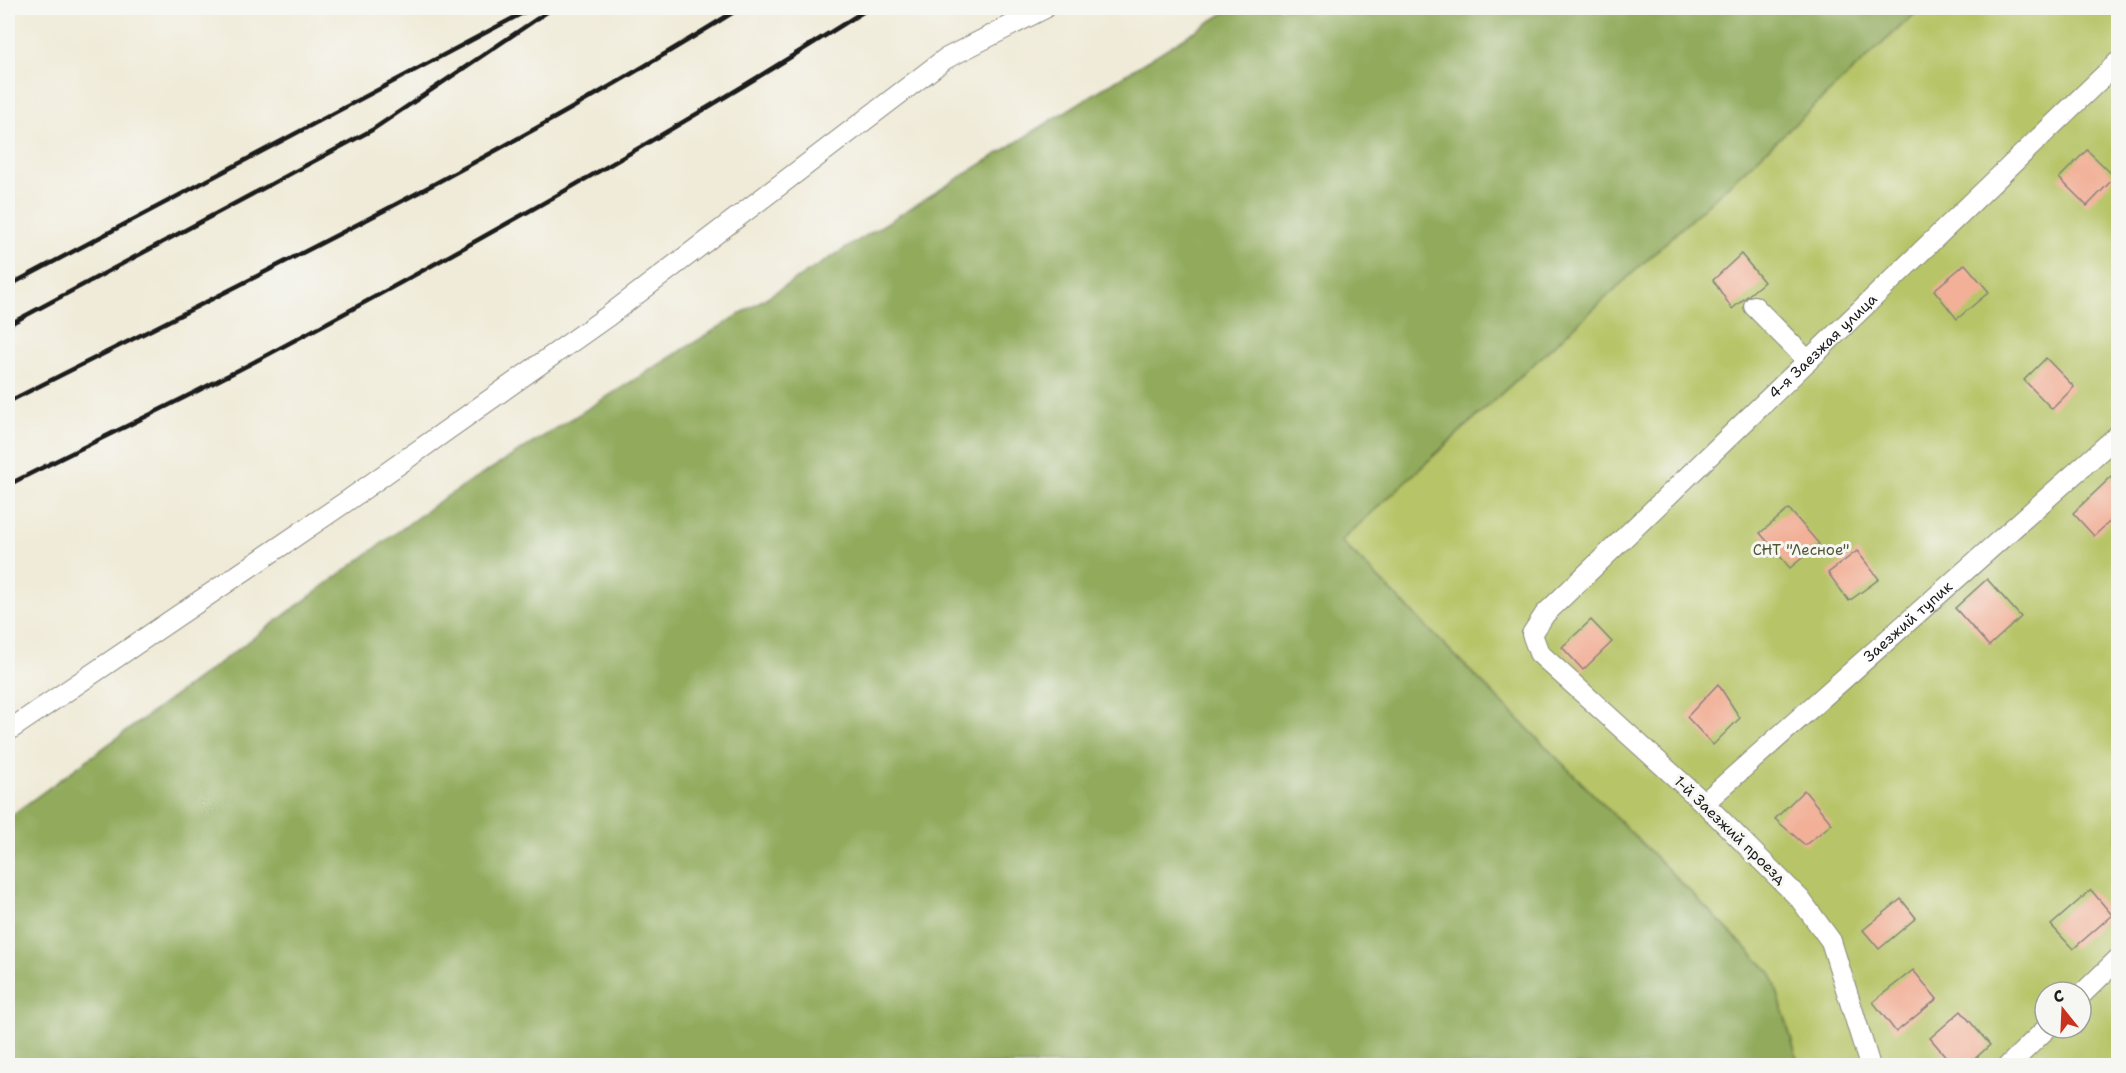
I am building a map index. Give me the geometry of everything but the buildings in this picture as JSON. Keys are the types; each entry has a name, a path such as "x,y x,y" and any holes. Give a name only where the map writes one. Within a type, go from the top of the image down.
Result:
{"lane":[{"path":"8,730 347,501 598,322 945,58 1045,8"},
{"name":"4-я Заезжая улица","path":"1532,634 1545,614 2118,62"},
{"path":"1754,306 1808,361"},
{"name":"Заезжий тупик","path":"1704,803 2116,441"},
{"name":"1-й Заезжий проезд","path":"1532,634 1539,653 1704,803 1800,899 1831,941 1870,1065"},
{"path":"2093,983 2118,958"},
{"path":"2008,1065 2034,1040"}],"green space":[{"path":"1232,8 1921,8 1341,541 1772,974 1799,1065 8,1065 8,818 441,500"},
{"name":"СНТ \"Лесное\"","path":"1921,8 2118,8 2118,1065 1799,1065 1772,974 1341,541"}],"railway":[{"path":"8,286 532,8"},
{"path":"8,325 372,130 553,8"},
{"path":"8,402 471,164 562,114 740,8"},
{"path":"8,485 237,371 421,271 572,187 722,99 869,8"}]}
